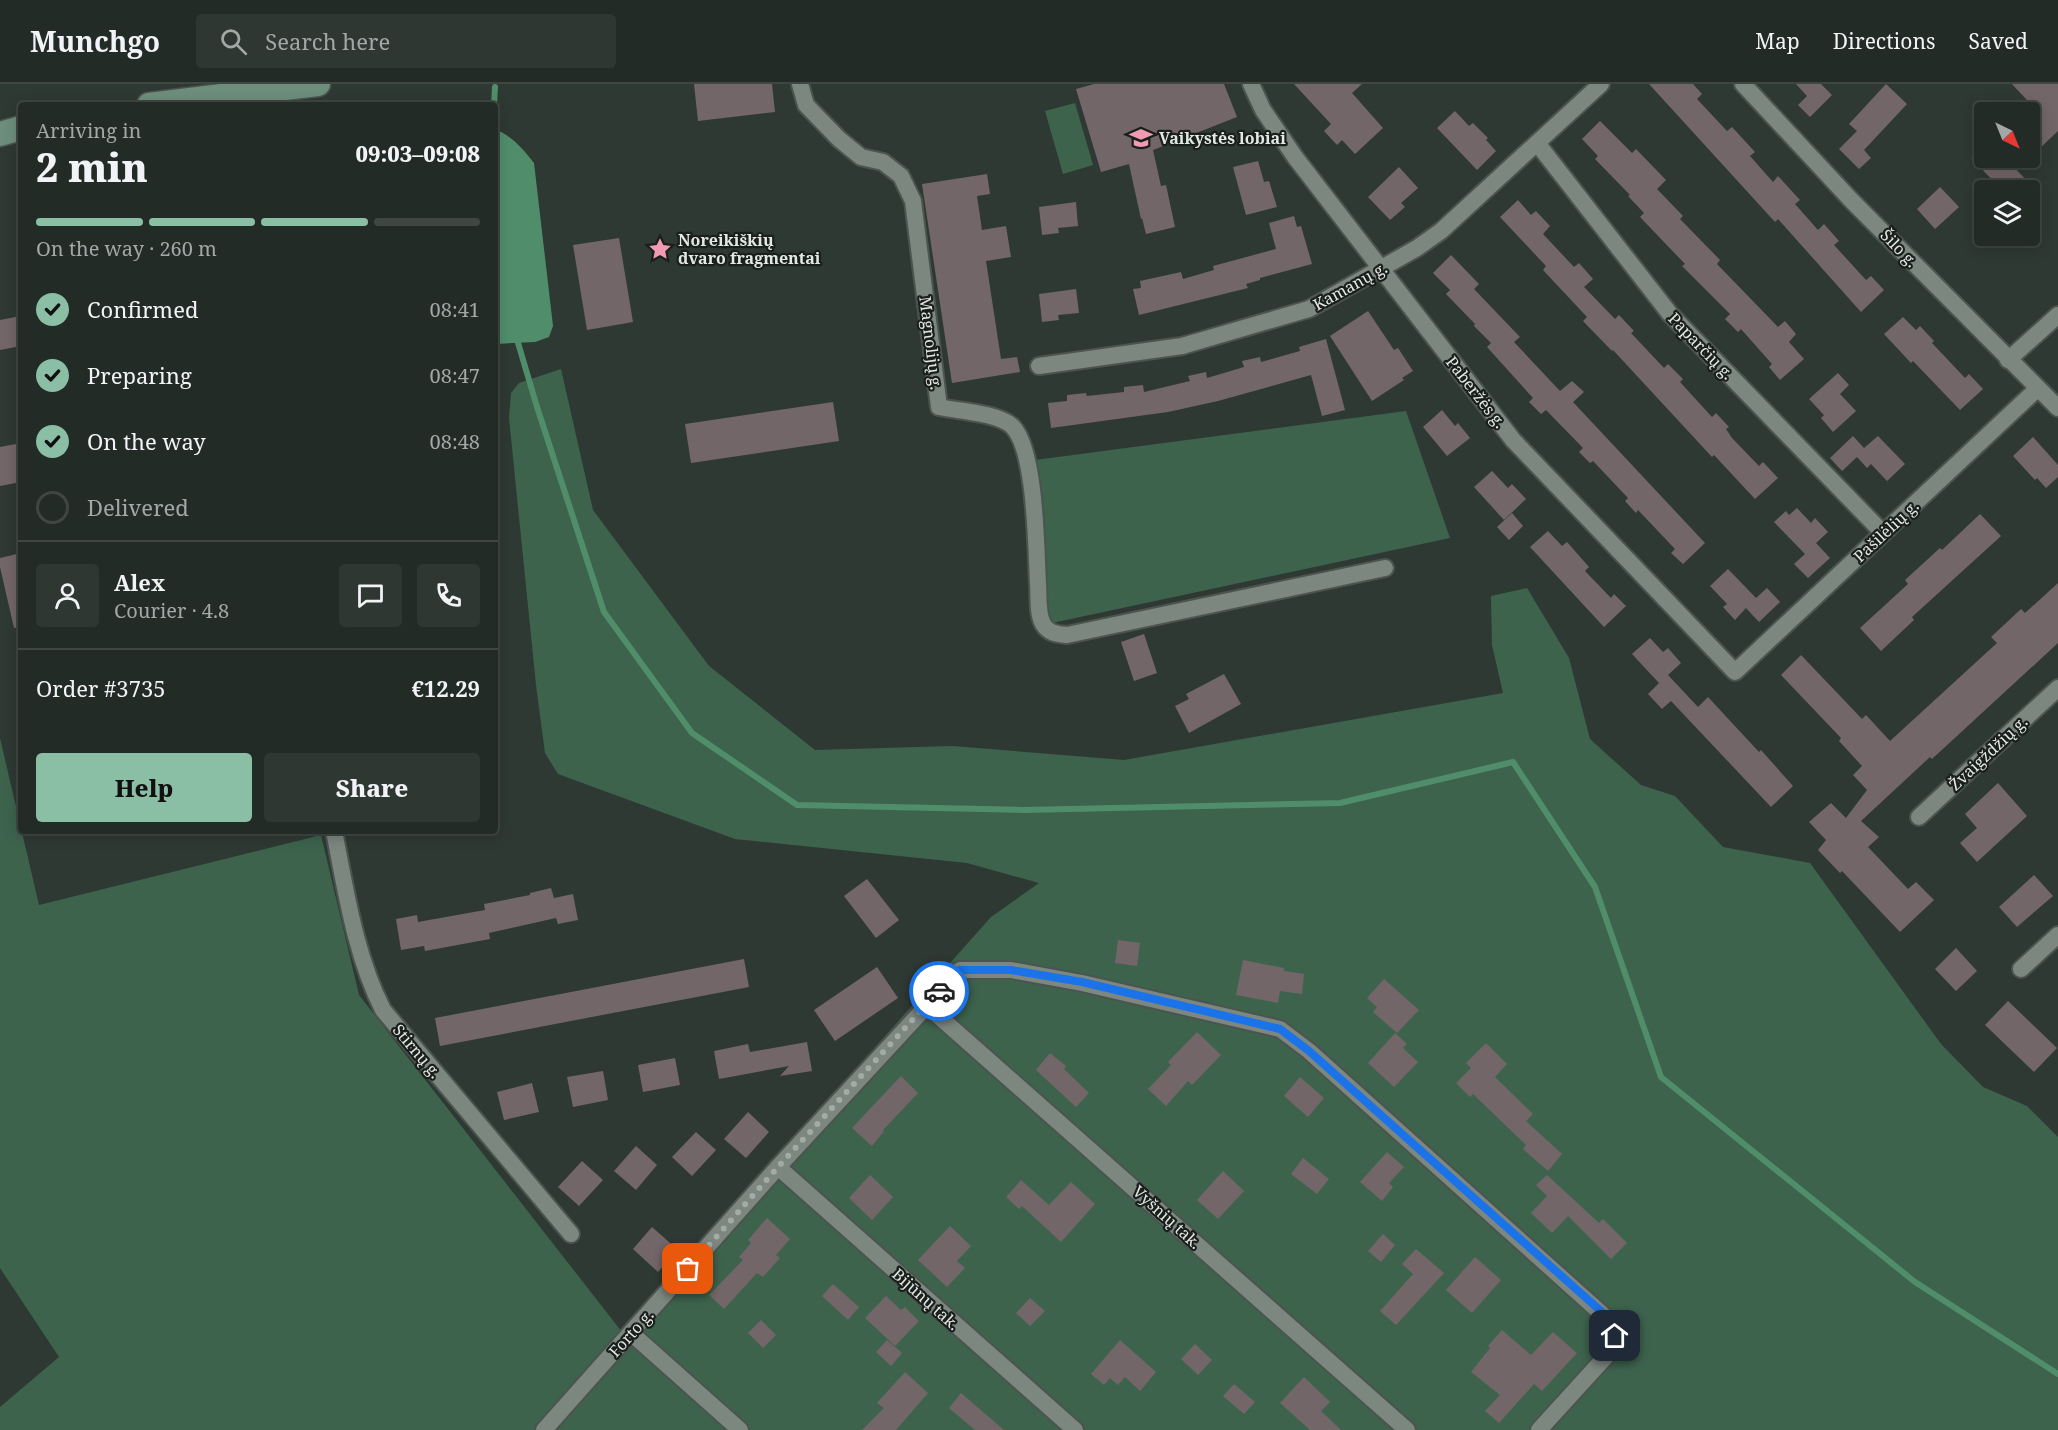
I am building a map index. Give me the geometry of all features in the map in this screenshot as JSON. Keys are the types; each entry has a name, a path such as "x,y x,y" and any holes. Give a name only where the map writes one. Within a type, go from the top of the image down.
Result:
{"main road":[{"path":"200,102 234,100 318,84"},
{"path":"0,134 18,129"}],"street":[{"name":"Magnolijų g.","path":"800,84 806,105 861,157 883,162 901,176 913,201 939,407 1001,419 1013,427 1021,440 1029,458 1040,615 1046,628 1055,634 1067,634 1384,568"},
{"name":"Paberžės g.","path":"1251,84 1263,110 1295,157 1513,440 1735,672"},
{"name":"Kamanų g.","path":"1039,366 1182,346 1309,309 1417,248 1441,231 1601,84"},
{"name":"Šilo g.","path":"1743,84 1852,201 2058,408"},
{"name":"Paparčių g.","path":"1537,143 1670,314 1883,533"},
{"path":"2008,360 2058,315"},
{"name":"Pašilėlių g.","path":"1735,672 2037,389"},
{"name":"Žvaigždžių g.","path":"1919,817 2058,688"},
{"name":"Stirnų g.","path":"335,834 352,923 374,992 383,1010 571,1234"},
{"path":"2021,969 2058,935"},
{"name":"Forto g.","path":"544,1430 778,1167 960,970 1011,970 1062,979 1280,1029 1309,1051 1612,1323 1615,1336 1610,1352 1539,1430"},
{"name":"Vyšnių tak.","path":"926,1005 1407,1430"},
{"name":"Bijūnų tak.","path":"778,1167 1075,1430"},
{"path":"631,1334 740,1430"}],"shaded area":[{"path":"1075,103 1093,165 1063,174 1045,111"},
{"path":"498,131 517,143 534,163 553,326 549,337 535,342 498,344"},
{"path":"561,369 593,510 709,666 815,750 952,746 1124,760 1503,693 1492,645 1491,596 1527,588 1569,658 1590,739 1641,785 1675,796 1723,847 1810,863 1941,1044 1983,1087 2027,1106 2058,1137 2058,1430 0,1430 0,1407 59,1357 0,1268 0,738 18,815 18,834 22,834 39,905 321,835 359,995 622,1332 991,917 1039,883 967,863 735,839 558,774 545,753 509,418 511,393 519,383"},
{"path":"1406,411 1450,538 1052,623 1047,611 1035,460"}],"building":[{"path":"694,84 772,84 775,112 698,121"},
{"path":"1094,84 1224,84 1237,117 1153,150 1161,186 1166,185 1175,227 1146,234 1129,164 1101,172 1076,89"},
{"path":"1294,84 1362,84 1352,93 1383,128 1355,154 1342,140 1337,145 1324,131 1331,124"},
{"path":"1649,84 1693,84 1702,94 1697,99 1727,131 1732,127 1755,152 1750,156 1773,182 1778,176 1800,200 1795,204 1818,230 1824,224 1839,241 1834,245 1866,280 1871,276 1884,290 1861,312 1778,219 1775,222"},
{"path":"1796,84 1821,84 1832,95 1810,117 1798,105 1807,96"},
{"path":"1886,84 1907,104 1864,150 1871,158 1859,169 1839,149 1857,131 1849,124"},
{"path":"2012,84 2058,84 2058,131 2040,148 2040,102 2029,102"},
{"path":"1455,111 1469,126 1473,123 1488,138 1486,140 1496,151 1477,170 1437,128"},
{"path":"1600,121 1632,153 1636,149 1666,180 1657,189 1683,216 1680,219 1720,260 1717,264 1778,327 1785,321 1796,334 1789,342 1804,359 1780,380 1769,367 1772,364 1741,329 1738,332 1725,319 1730,314 1682,266 1685,264 1640,217 1644,213 1628,196 1630,195 1595,159 1598,156 1582,139"},
{"path":"1258,161 1264,182 1269,181 1277,207 1246,215 1233,167"},
{"path":"1399,167 1418,188 1401,203 1405,207 1390,220 1368,197"},
{"path":"1981,168 2015,168 2026,180 1992,180"},
{"path":"987,174 990,194 977,196 982,230 1006,226 1011,257 986,261 1001,359 1017,357 1020,372 952,383 922,184"},
{"path":"1940,187 1959,207 1935,229 1917,209"},
{"path":"1518,200 1531,215 1536,211 1550,226 1543,234 1574,267 1579,263 1593,279 1584,287 1615,319 1619,315 1634,331 1631,333 1664,368 1668,364 1683,379 1680,382 1712,417 1716,413 1729,427 1726,429 1732,438 1759,466 1763,462 1778,478 1755,499 1583,321 1587,317 1543,270 1546,266 1500,217"},
{"path":"1076,202 1078,226 1058,228 1059,233 1042,235 1039,207"},
{"path":"1294,216 1297,227 1301,226 1312,264 1260,278 1260,280 1246,284 1248,288 1139,315 1133,289 1141,288 1140,281 1181,272 1183,279 1214,270 1213,266 1276,249 1269,223"},
{"path":"619,238 633,322 587,330 573,245"},
{"path":"1451,255 1479,284 1474,289 1520,337 1514,342 1560,391 1572,381 1584,392 1573,402 1705,543 1683,564 1671,553 1675,549 1638,510 1636,513 1625,501 1628,498 1593,461 1590,463 1579,452 1583,448 1546,410 1541,414 1529,402 1533,398 1487,347 1491,343 1446,294 1450,290 1433,273"},
{"path":"1076,289 1079,313 1058,315 1059,320 1042,322 1039,294"},
{"path":"1368,311 1394,350 1398,348 1413,371 1402,378 1404,380 1372,401 1330,336"},
{"path":"18,317 18,347 0,350 0,320"},
{"path":"1903,317 1916,330 1920,326 1934,341 1932,343 1965,378 1969,374 1983,389 1960,410 1884,334"},
{"path":"1326,339 1345,410 1322,416 1311,375 1218,401 1168,412 1051,428 1048,403 1067,401 1067,395 1086,393 1087,396 1124,392 1124,387 1143,385 1144,392 1190,381 1188,376 1206,372 1207,378 1244,367 1242,361 1260,357 1261,362 1300,351 1299,347"},
{"path":"1838,373 1849,385 1840,394 1856,411 1833,432 1821,418 1824,415 1809,399"},
{"path":"833,402 839,441 691,463 685,424"},
{"path":"1442,410 1455,426 1458,423 1470,438 1447,456 1423,427"},
{"path":"1853,436 1864,448 1878,436 1905,464 1887,481 1871,464 1867,468 1857,457 1842,471 1830,458"},
{"path":"2033,437 2058,465 2058,477 2046,488 2037,478 2035,480 2013,456"},
{"path":"18,444 18,483 0,486 0,447"},
{"path":"1492,471 1508,488 1512,484 1526,499 1504,520 1474,487"},
{"path":"1797,508 1811,523 1815,518 1828,532 1816,543 1830,558 1808,578 1794,564 1805,554 1774,522 1786,511 1789,515"},
{"path":"1512,513 1523,526 1509,540 1497,527"},
{"path":"1980,514 2001,536 1912,617 1914,620 1881,651 1860,628 1908,584 1905,580 1940,548 1942,550"},
{"path":"1548,531 1562,546 1567,542 1589,567 1585,571 1611,598 1614,594 1626,606 1604,627 1530,547"},
{"path":"18,554 18,627 14,628 0,558"},
{"path":"1728,569 1756,598 1767,588 1780,602 1759,622 1746,608 1735,620 1723,607 1727,604 1710,586"},
{"path":"2058,583 2058,643 1861,821 1879,837 1868,847 1908,889 1916,882 1934,900 1900,932 1842,871 1840,873 1818,850 1826,840 1809,822 1831,803 1846,818 1867,790 1853,775 1862,766 1839,741 1841,738 1781,675 1801,655 1862,719 1866,715 1890,741 1997,643 1991,637 2021,609 2025,613"},
{"path":"1144,634 1157,673 1134,681 1121,642"},
{"path":"1650,638 1663,652 1668,648 1681,663 1668,675 1698,707 1708,697 1793,786 1771,807 1671,701 1662,709 1648,694 1659,683 1632,654"},
{"path":"1224,674 1241,704 1189,733 1175,706 1189,699 1186,694"},
{"path":"1998,783 2027,816 1977,862 1960,843 1977,828 1965,814"},
{"path":"2034,875 2053,896 2017,927 1999,907"},
{"path":"867,879 899,920 876,938 844,896"},
{"path":"551,888 554,898 573,894 578,920 558,924 556,918 489,933 490,939 425,951 424,946 401,950 396,919 417,915 418,922 485,910 484,904 530,895 530,893"},
{"path":"1118,940 1140,943 1137,966 1115,963"},
{"path":"1956,948 1977,971 1956,991 1935,969"},
{"path":"744,959 749,987 440,1046 435,1018"},
{"path":"1243,960 1304,974 1302,994 1280,991 1278,1003 1236,995"},
{"path":"877,967 898,998 835,1041 814,1010"},
{"path":"1384,979 1419,1010 1397,1033 1373,1012 1377,1007 1367,998"},
{"path":"2008,1001 2057,1048 2034,1072 1985,1025"},
{"path":"1197,1032 1221,1055 1192,1085 1188,1081 1166,1106 1148,1089 1171,1065 1168,1062"},
{"path":"1395,1033 1407,1044 1403,1048 1418,1062 1394,1087 1368,1063"},
{"path":"807,1042 812,1071 780,1076 789,1066 719,1079 714,1051 748,1044 750,1052"},
{"path":"1486,1043 1507,1064 1495,1077 1533,1114 1526,1121 1562,1154 1548,1171 1523,1149 1526,1145 1473,1094 1470,1097 1456,1083 1471,1068 1466,1063"},
{"path":"1050,1053 1066,1066 1064,1069 1089,1093 1076,1107 1036,1070"},
{"path":"675,1058 680,1085 643,1092 638,1065"},
{"path":"603,1071 608,1100 573,1107 567,1077"},
{"path":"901,1076 918,1093 883,1130 872,1146 852,1128"},
{"path":"1300,1077 1324,1098 1308,1117 1284,1096"},
{"path":"532,1083 539,1112 504,1120 497,1092"},
{"path":"748,1112 769,1132 746,1158 724,1139"},
{"path":"696,1132 716,1150 692,1176 672,1157"},
{"path":"636,1146 657,1165 636,1190 614,1171"},
{"path":"1387,1152 1404,1167 1389,1183 1393,1187 1382,1201 1360,1182"},
{"path":"1303,1158 1329,1179 1317,1194 1291,1174"},
{"path":"582,1161 603,1180 579,1206 558,1187"},
{"path":"1223,1171 1244,1191 1218,1219 1197,1200"},
{"path":"870,1175 893,1197 872,1220 849,1198"},
{"path":"1547,1175 1599,1223 1603,1219 1627,1243 1611,1259 1568,1216 1552,1233 1531,1213 1547,1196 1536,1185"},
{"path":"1021,1180 1049,1205 1071,1182 1095,1204 1061,1242 1022,1206 1019,1209 1006,1197"},
{"path":"767,1218 790,1239 776,1255 780,1258 763,1277 757,1273 724,1309 709,1295 743,1260 739,1257 751,1243 748,1240"},
{"path":"950,1226 971,1246 957,1261 965,1268 947,1287 918,1260"},
{"path":"652,1227 678,1250 658,1272 633,1249"},
{"path":"1383,1234 1395,1245 1381,1262 1368,1251"},
{"path":"1416,1249 1444,1273 1396,1325 1380,1311 1413,1274 1402,1264"},
{"path":"1475,1257 1501,1280 1472,1313 1446,1290"},
{"path":"833,1284 859,1307 848,1320 822,1296"},
{"path":"886,1296 901,1310 905,1307 919,1321 895,1346 865,1318"},
{"path":"1030,1298 1045,1311 1030,1326 1016,1313"},
{"path":"761,1320 776,1335 763,1348 748,1333"},
{"path":"1502,1330 1531,1355 1553,1332 1577,1353 1542,1391 1534,1384 1499,1423 1485,1411 1500,1395 1471,1372"},
{"path":"887,1340 902,1353 891,1366 876,1352"},
{"path":"1120,1340 1156,1372 1140,1391 1125,1377 1118,1385 1110,1378 1104,1385 1091,1374"},
{"path":"1195,1344 1212,1360 1198,1375 1181,1359"},
{"path":"905,1372 928,1393 896,1430 862,1430 884,1408 877,1403"},
{"path":"1304,1377 1330,1402 1321,1411 1341,1430 1310,1430 1280,1403"},
{"path":"1234,1384 1255,1402 1244,1414 1223,1396"},
{"path":"961,1393 1004,1430 975,1430 949,1408"}],"waterway":[{"path":"494,102 495,87"},
{"path":"516,336 604,612 692,733 797,805 1024,810 1340,803 1513,762 1595,887 1661,1077 1915,1282 2058,1374"}],"way so far":[{"path":"688,1269 939,991"}],"place":[{"name":"Vaikystės lobiai","path":"1141,138"},
{"name":"Noreikiškių dvaro fragmentai","path":"660,249"}],"route":[{"path":"939,991 960,970 1011,970 1082,982 1280,1029 1309,1051 1603,1313 1612,1323 1615,1336"}]}
